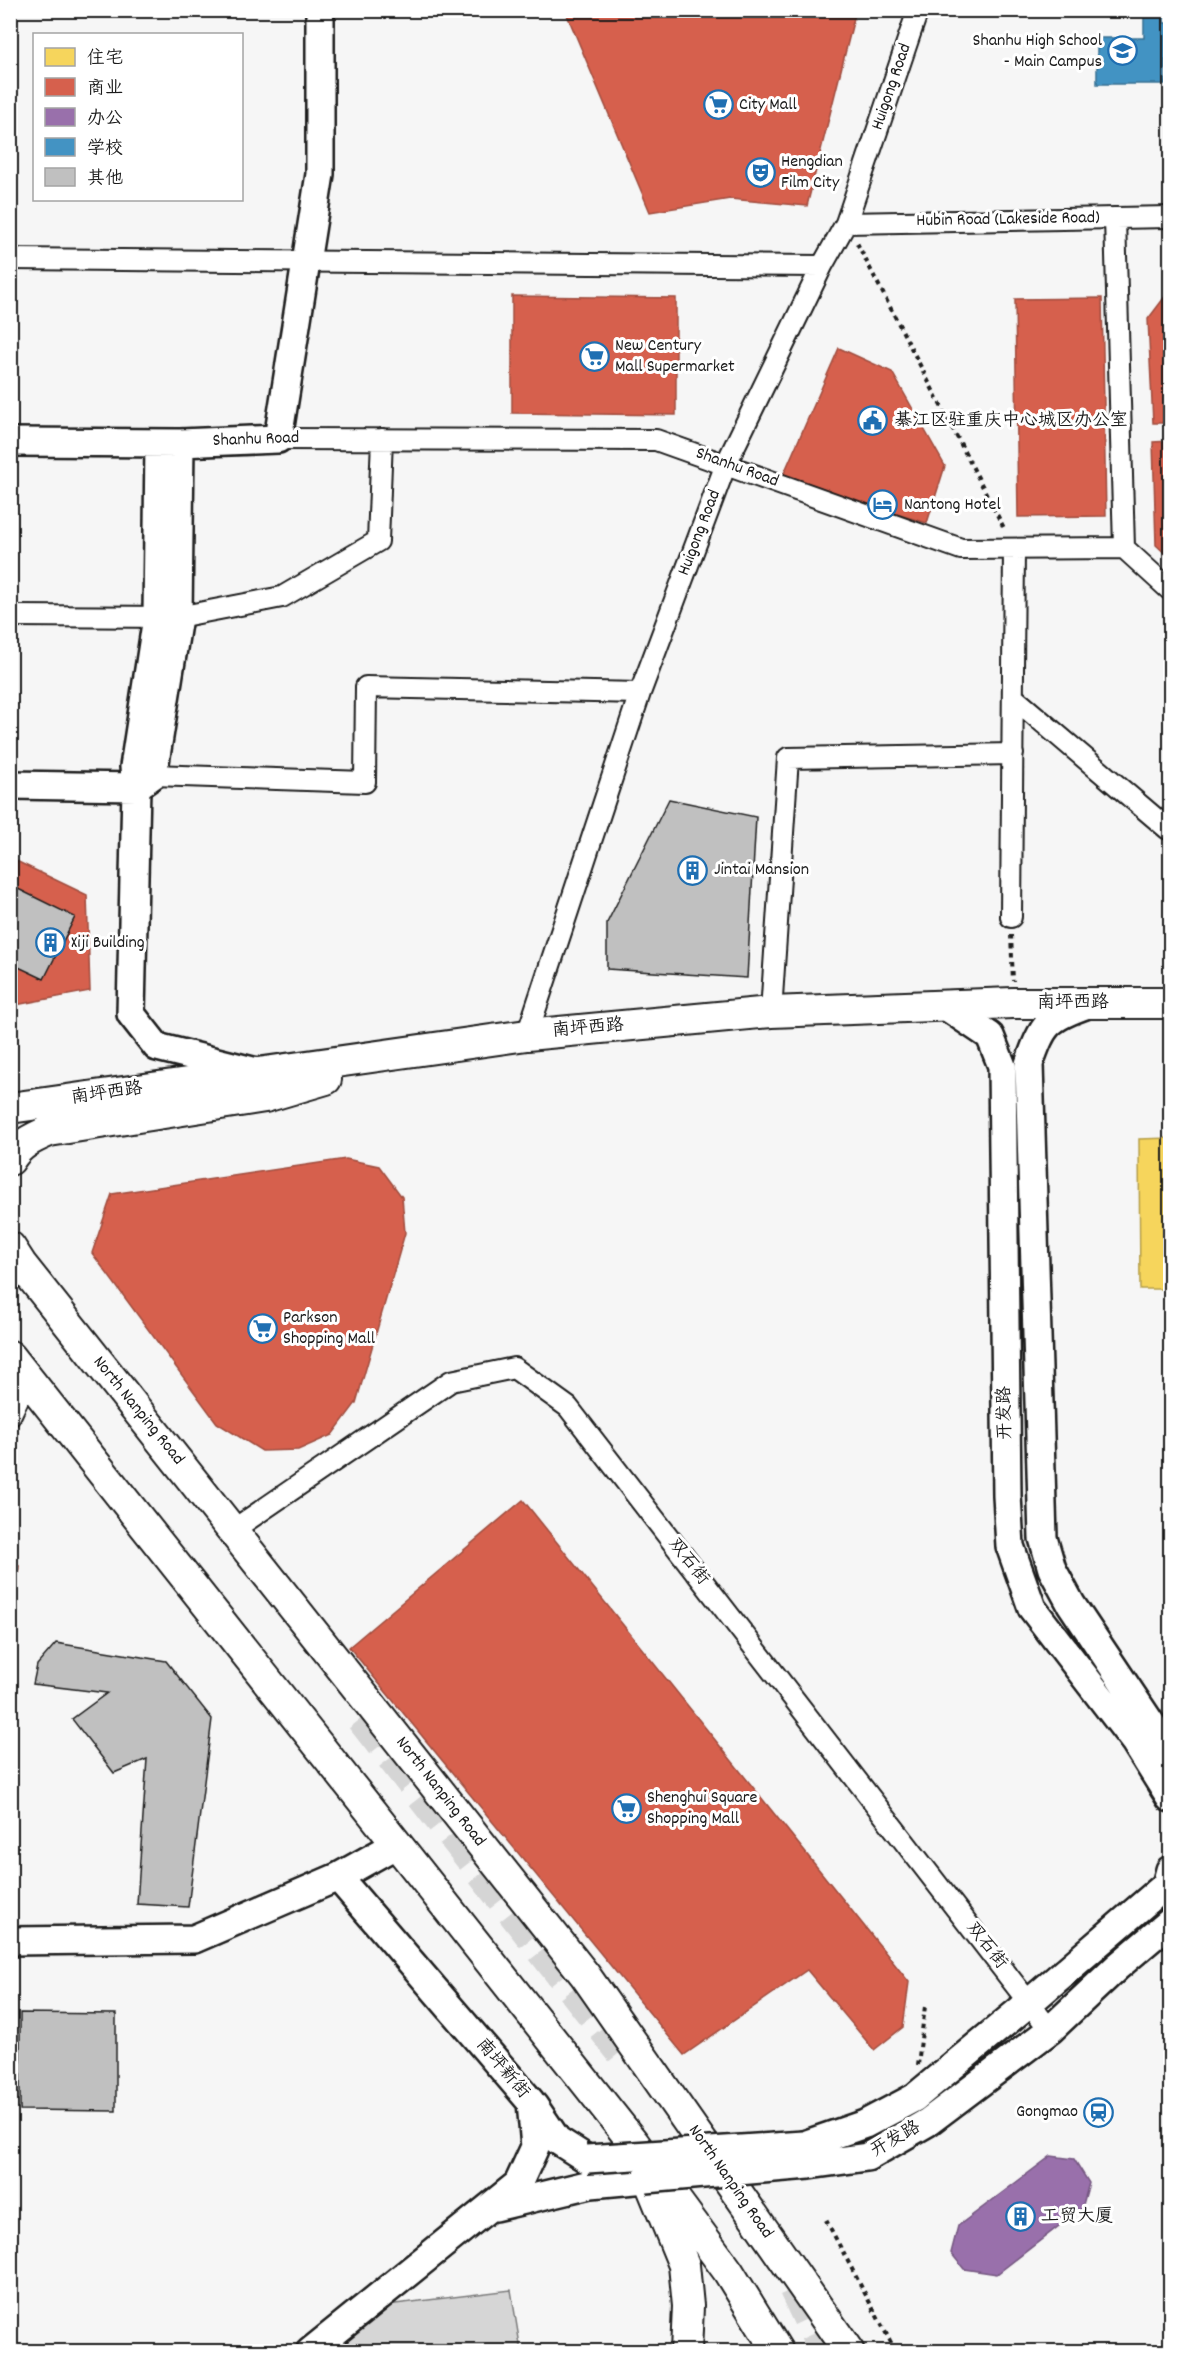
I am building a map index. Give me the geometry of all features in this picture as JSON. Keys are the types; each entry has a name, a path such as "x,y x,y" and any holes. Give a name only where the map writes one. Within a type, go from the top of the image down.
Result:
{"main road":[{"name":"南坪西路","path":"10,1108 527,1035 771,1012 1013,1003 1170,1003"},
{"path":"10,1160 29,1139 50,1131 265,1097 423,1050"},
{"name":"North Nanping Road","path":"10,1247 21,1264 585,1975 849,2352"},
{"path":"20,1367 633,2142 728,2271 778,2352"},
{"path":"633,2142 684,2265 688,2306 686,2352"}],"street":[{"path":"278,439 320,174 320,10"},
{"name":"Huigong Road","path":"527,1035 640,693 726,464 822,266 846,223 918,10"},
{"path":"1115,218 1124,548 1170,590"},
{"name":"Hubin Road (Lakeside Road)","path":"846,223 1170,218"},
{"path":"10,259 822,266"},
{"name":"Shanhu Road","path":"10,442 169,443 278,439 656,440 961,549 1124,548"},
{"path":"10,616 167,617 282,597 378,541 382,439"},
{"path":"169,443 167,617 141,776 130,1014 156,1047 262,1073"},
{"path":"1011,917 1014,549"},
{"path":"10,785 141,776 365,782 366,687 640,693"},
{"path":"1013,697 1168,829 1170,826"},
{"path":"771,1012 788,758 1013,754"},
{"name":"开发路","path":"1090,1003 1060,1014 1040,1033 1029,1064 1043,1538 1052,1569 1071,1604 1170,1752"},
{"name":"开发路","path":"944,1005 990,1036 1002,1066 1007,1496 1010,1546 1032,1608 1135,1742 1170,1798"},
{"path":"10,1099 66,1100"},
{"path":"10,1416 20,1367"},
{"name":"双石街","path":"233,1530 451,1381 514,1368 568,1407 1050,2030"},
{"path":"10,1941 194,1939 338,1876 396,1844"},
{"name":"开发路","path":"482,2211 591,2184 646,2179 806,2155 914,2098 1166,1885 1170,1870"},
{"name":"南坪新街","path":"310,2352 518,2184 535,2147 531,2102 338,1876"},
{"name":"开发路","path":"531,2102 557,2140 587,2159 806,2155 867,2157 928,2122 1050,2030 1117,1966 1170,1922"}],"path":[{"path":"846,223 1014,549"},
{"path":"1011,917 1013,1003"},
{"path":"914,2098 925,2006"},
{"path":"826,2220 896,2352"}],"shaded area":[{"path":"511,2290 521,2351 326,2352 387,2305"}],"building: 住宅":[{"path":"1170,1138 1170,1289 1140,1289 1139,1139"}],"building: 商业":[{"name":"City Mall","path":"565,10 856,10 807,206 730,199 650,212"},
{"path":"1170,290 1170,423 1153,423 1148,319"},
{"name":"New Century Mall Supermarket","path":"512,296 676,298 676,415 512,413"},
{"path":"1102,298 1106,516 1018,517 1015,299"},
{"path":"839,348 892,372 945,466 927,523 781,480"},
{"path":"1170,441 1170,558 1156,545 1153,442"},
{"name":"Xiji Building","path":"10,858 87,895 90,991 10,1006"},
{"name":"Parkson Shopping Mall","path":"346,1159 379,1166 402,1197 405,1233 356,1403 332,1435 298,1450 262,1451 217,1423 92,1253 112,1194"},
{"name":"Shenghui Square Shopping Mall","path":"523,1500 909,1982 903,2027 874,2050 807,1970 684,2055 349,1647"},
{"path":"10,1565 19,1566 12,1634 10,1634"}],"building: 办公":[{"name":"工贸大厦","path":"1051,2156 1074,2159 1089,2183 1082,2208 997,2274 964,2269 951,2253 958,2226"}],"building: 学校":[{"path":"1144,10 1164,10 1164,23 1170,23 1170,60 1165,60 1165,84 1097,84 1097,38 1144,38"}],"building: 其他":[{"name":"Jintai Mansion","path":"669,799 756,817 747,978 607,969 607,923"},
{"path":"10,885 75,917 44,979 10,963"},
{"path":"56,1643 166,1661 212,1719 188,1907 137,1904 147,1759 114,1773 72,1719 107,1693 33,1684 37,1665"},
{"path":"20,2013 116,2014 116,2111 20,2110"}],"tunnel":[{"path":"362,1718 622,2051"},
{"path":"795,2288 825,2352"}],"place":[{"name":"Shanhu High School - Main Campus","path":"1123,51"},
{"name":"City Mall","path":"718,105"},
{"name":"Hengdian Film City","path":"760,172"},
{"name":"New Century Mall Supermarket","path":"594,356"},
{"name":"綦江区驻重庆中心城区办公室","path":"873,421"},
{"name":"Nantong Hotel","path":"883,505"},
{"name":"Jintai Mansion","path":"693,870"},
{"name":"Xiji Building","path":"50,943"},
{"name":"Parkson Shopping Mall","path":"262,1328"},
{"name":"Shenghui Square Shopping Mall","path":"626,1808"},
{"name":"Gongmao","path":"1099,2112"},
{"name":"工贸大厦","path":"1020,2217"}]}
